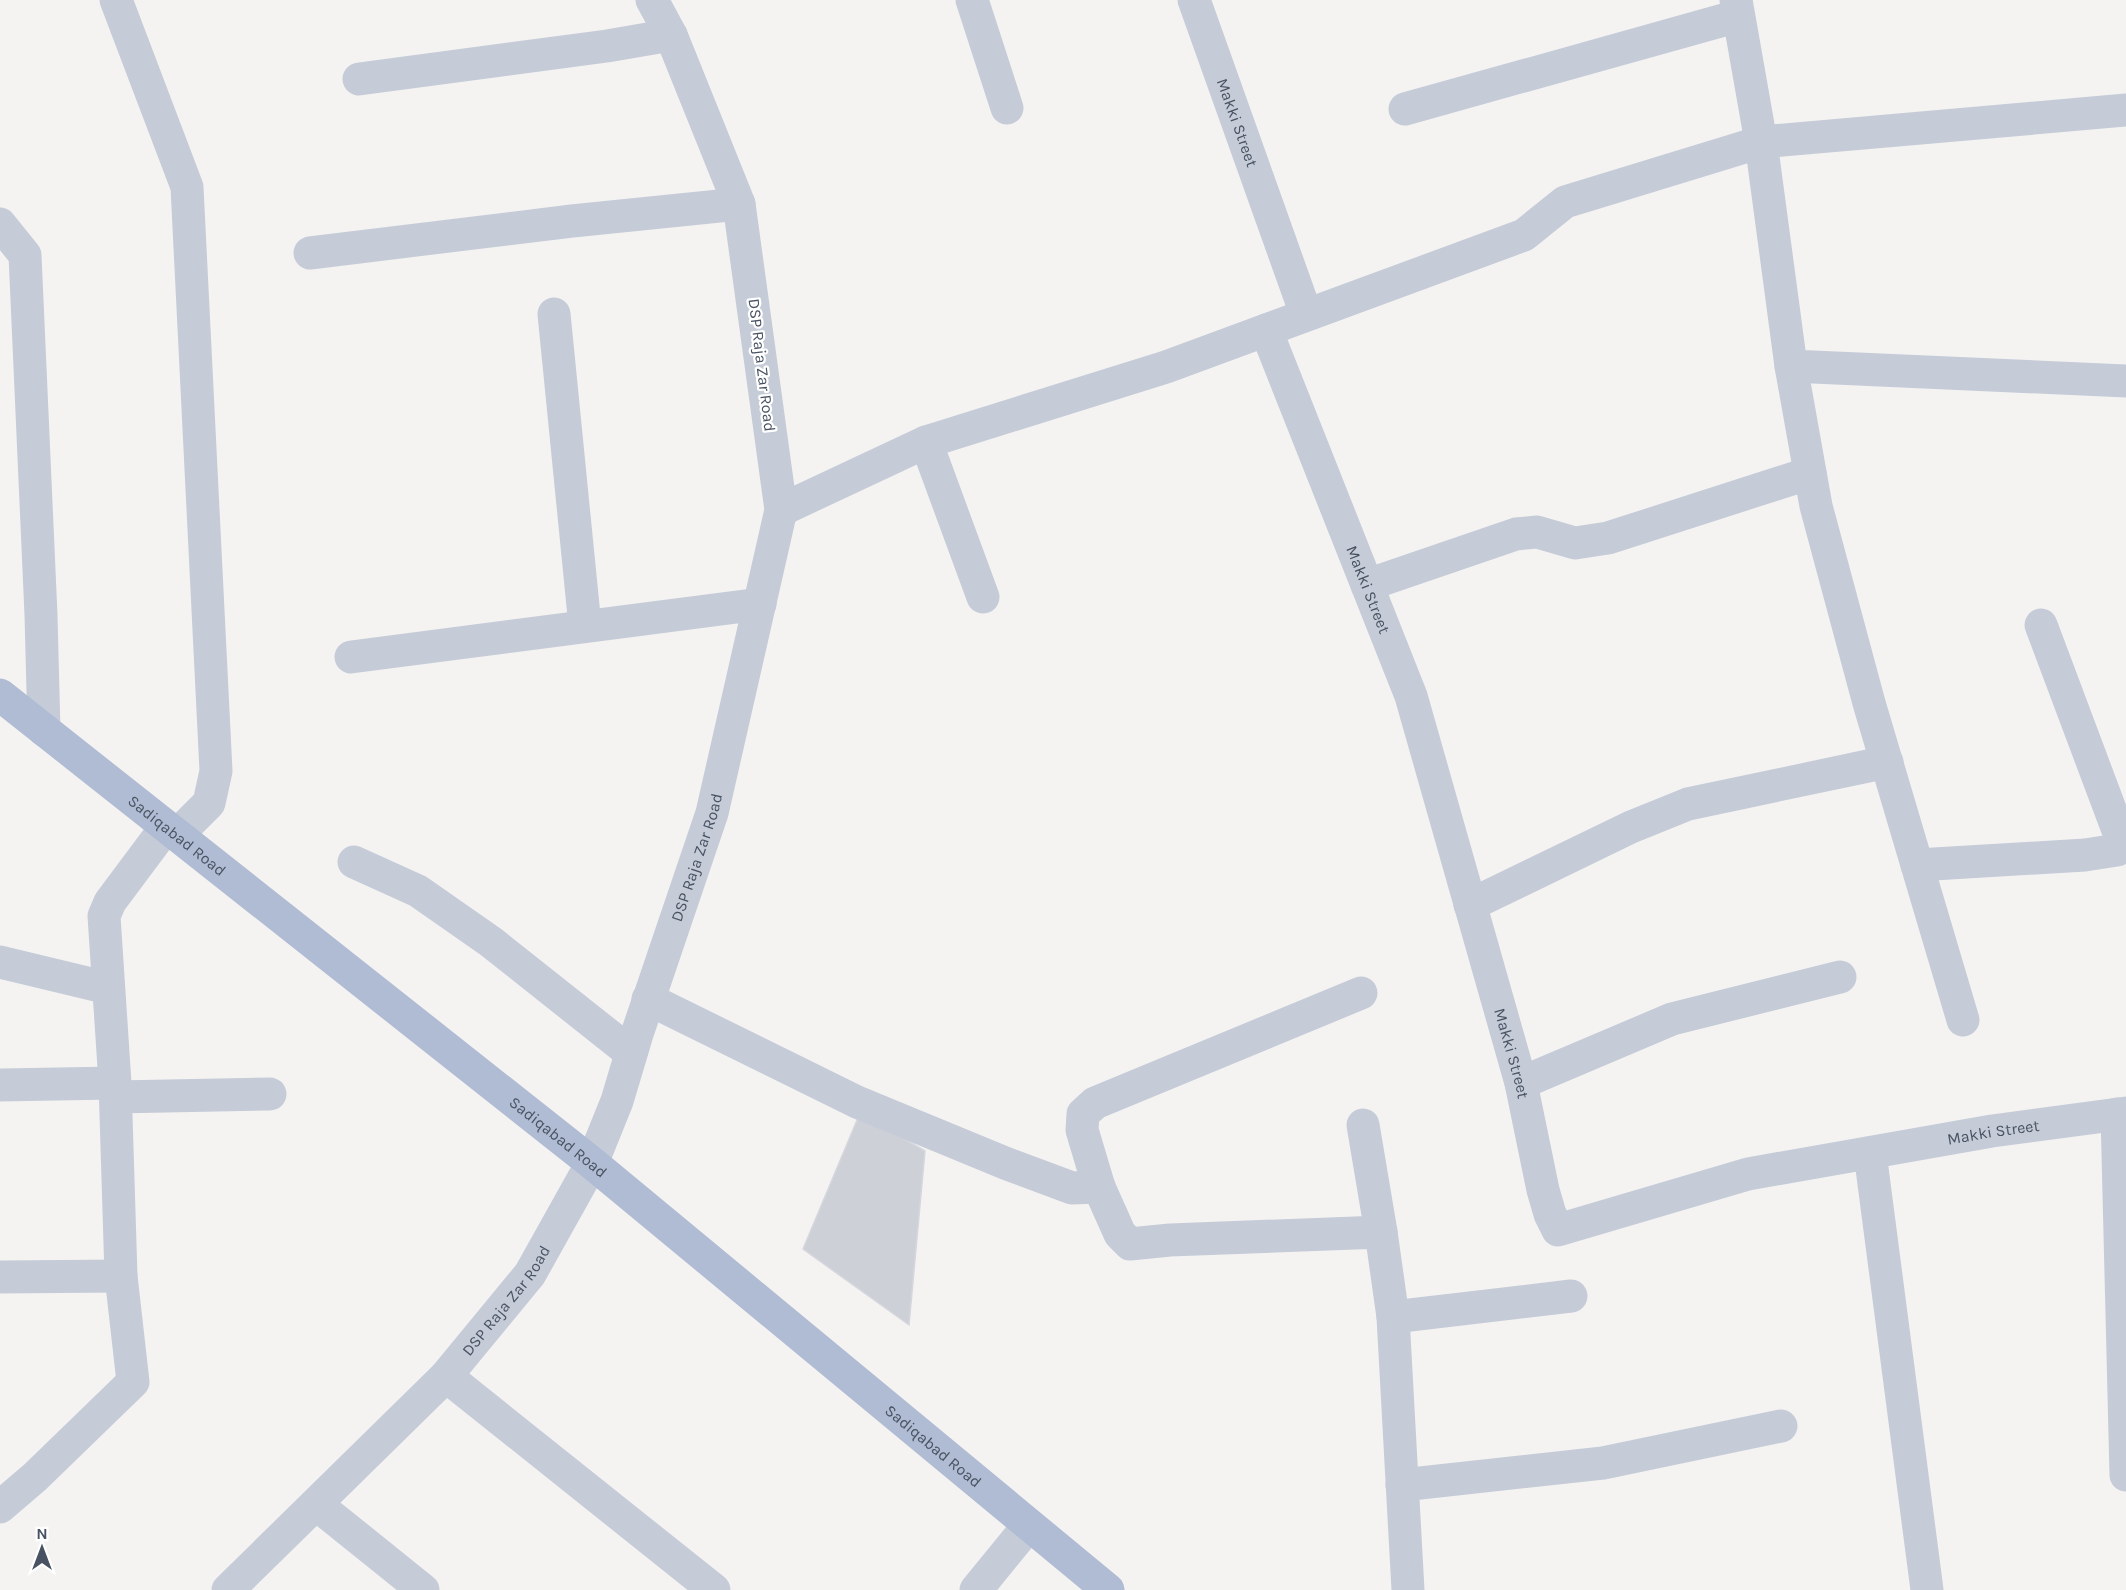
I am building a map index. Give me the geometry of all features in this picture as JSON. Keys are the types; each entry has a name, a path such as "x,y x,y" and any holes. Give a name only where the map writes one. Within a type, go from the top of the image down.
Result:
{"main road":[{"name":"Sadiqabad Road","path":"0,695 592,1163 1108,1590"}],"street":[{"path":"0,1507 35,1478 133,1382 121,1276 115,1090 104,916 110,902 172,831 209,803 216,771 187,187 116,0"},
{"name":"DSP Raja Zar Road","path":"228,1590 446,1376 530,1274 592,1163 617,1101 648,999 712,813 781,510 739,204 671,35 652,0"},
{"path":"972,0 1007,108"},
{"name":"Makki Street","path":"1194,0 1306,314"},
{"path":"1405,109 1737,8 1761,142 1791,366 1822,528 1887,762 1963,1020"},
{"path":"359,79 607,46 671,35"},
{"path":"781,510 926,442 1166,367 1524,236 1565,202 1761,142 2126,110"},
{"path":"310,253 572,221 739,204"},
{"path":"0,224 25,255 44,730"},
{"path":"554,314 585,626"},
{"name":"Makki Street","path":"1266,330 1411,696 1521,1083 1543,1190 1550,1214 1558,1230 1748,1174 1992,1131 2122,1114"},
{"path":"1791,366 2126,381"},
{"path":"926,442 983,597"},
{"path":"1367,585 1516,534 1537,532 1575,543 1608,538 1810,473"},
{"path":"351,657 759,604"},
{"path":"1917,865 2085,855 2117,849 2122,841 2041,625"},
{"path":"1470,905 1631,827 1688,804 1887,762"},
{"path":"354,862 418,891 491,942 631,1053"},
{"path":"0,962 108,988"},
{"path":"1521,1083 1672,1019 1840,977"},
{"path":"1361,993 1095,1104 1083,1114 1082,1130 1099,1187 1119,1234 1130,1244 1170,1240 1381,1232"},
{"path":"648,999 867,1106 1072,1188 1099,1187"},
{"path":"0,1085 270,1094"},
{"path":"2122,1114 2123,1430 2126,1475"},
{"path":"1363,1125 1393,1317 1408,1590"},
{"path":"1870,1153 1927,1590"},
{"path":"0,1277 121,1276"},
{"path":"1393,1317 1571,1296"},
{"path":"446,1376 714,1590"},
{"path":"1402,1485 1603,1463 1781,1426"},
{"path":"316,1504 423,1590"},
{"path":"976,1590 1029,1525"}],"building":[{"path":"860,1113 925,1151 909,1325 803,1249"}]}
